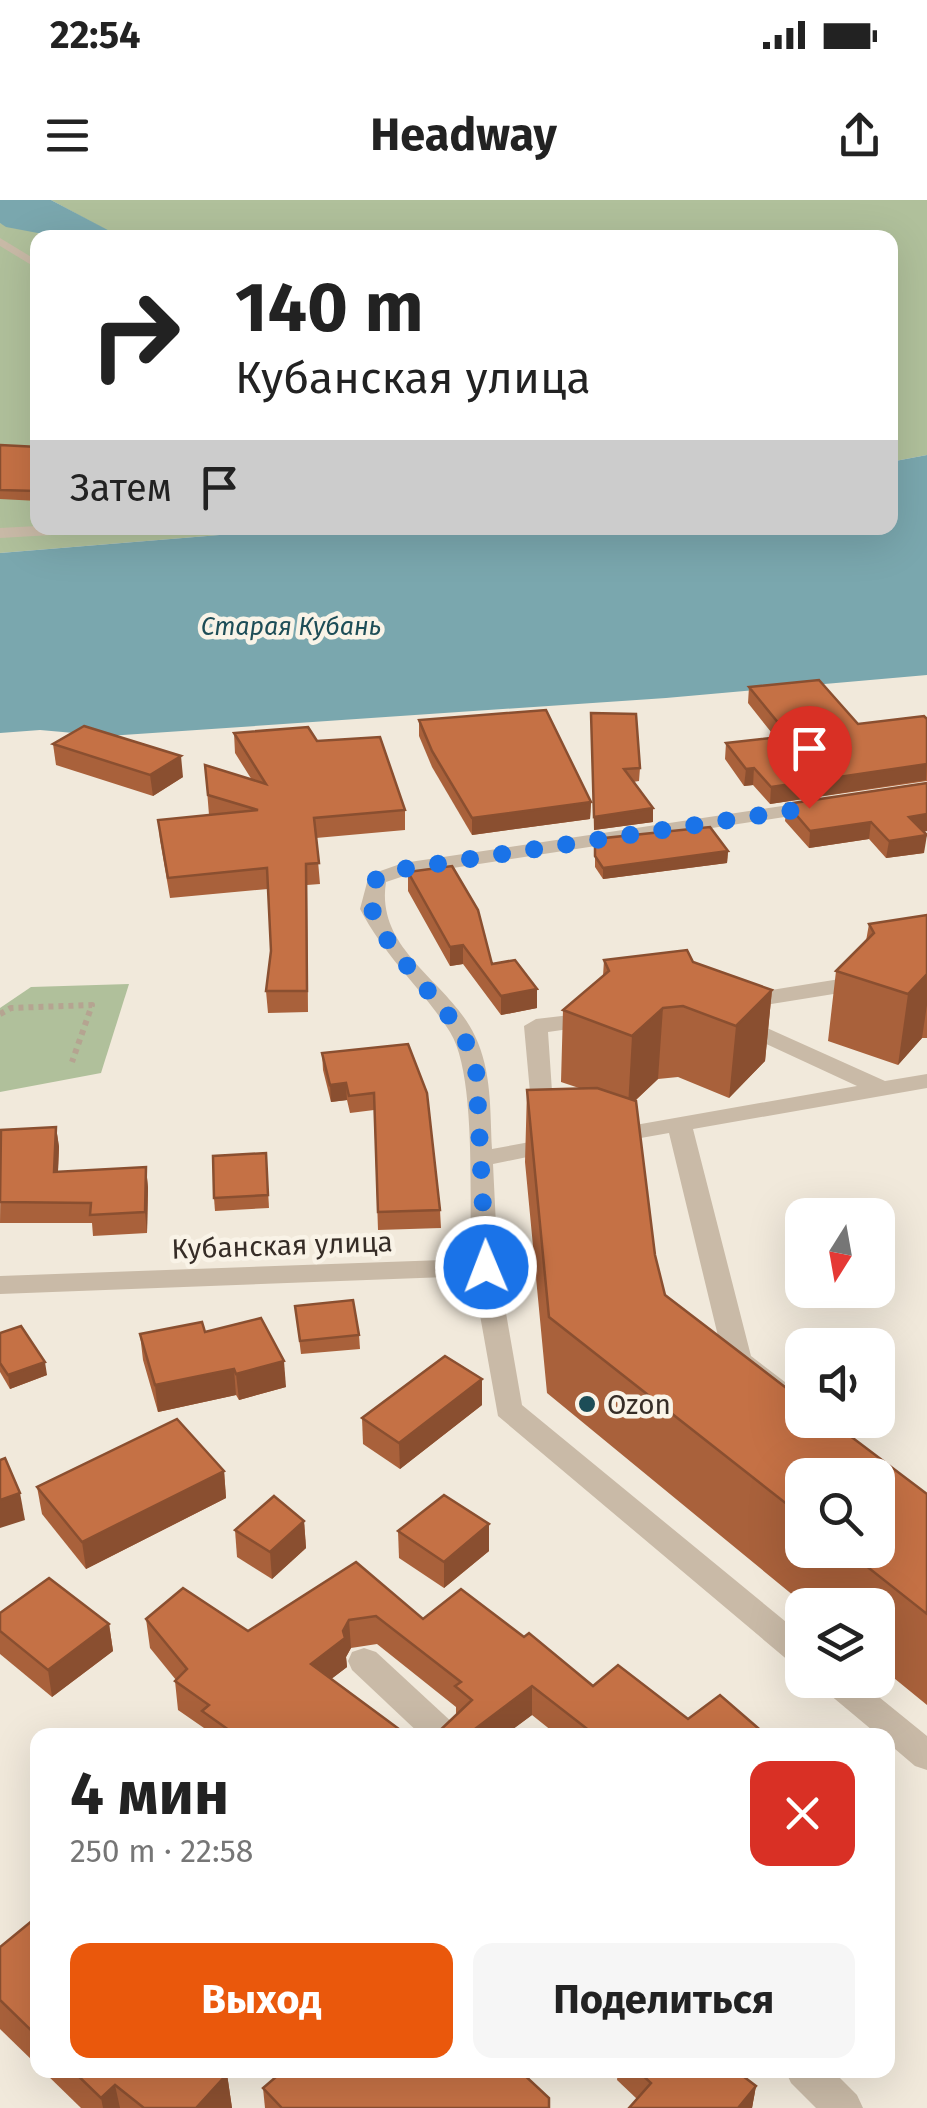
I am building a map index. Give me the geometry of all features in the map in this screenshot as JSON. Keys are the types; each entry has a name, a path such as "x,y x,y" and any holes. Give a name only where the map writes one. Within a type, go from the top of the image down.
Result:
{"street":[{"path":"0,241 30,261"},
{"path":"0,533 30,531"},
{"path":"785,1639 508,1409 486,1267 484,1158 476,1068 462,1032 390,945 371,908 376,879 403,869 848,802"},
{"path":"885,1090 723,1010 927,972"},
{"path":"543,1146 536,1026 611,1018"},
{"path":"484,1158 927,1080"},
{"path":"680,1126 738,1361 785,1397"},
{"name":"Кубанская улица","path":"0,1284 486,1267"},
{"path":"364,1660 436,1728"},
{"path":"857,1698 893,1728"},
{"path":"895,1730 927,1756"},
{"path":"813,2078 842,2108"}],"path":[{"path":"0,1014 12,1008 92,1005 72,1062"}],"green space":[{"path":"51,200 927,200 927,455 898,460 898,230 106,230"},
{"path":"0,223 30,230 30,535 220,535 0,553"},
{"path":"129,984 101,1073 0,1092 0,1008 31,987"}],"water":[{"path":"0,200 51,200 108,230 30,232 0,223"},
{"name":"Старая Кубань","path":"927,455 927,675 666,698 108,736 40,730 0,733 0,553 220,535 898,535 898,460"}],"building":[{"path":"0,445 30,447 30,491 0,490"},
{"path":"819,680 858,724 924,716 927,764 771,787 754,768 746,769 726,743 789,736 749,687"},
{"path":"546,710 591,802 472,818 432,751 419,720"},
{"path":"591,713 636,714 640,768 624,769 653,808 594,817"},
{"path":"84,726 181,756 150,775 53,744"},
{"path":"308,727 317,741 380,737 405,810 314,818 319,863 306,864 307,991 266,991 271,951 267,868 168,878 158,820 258,810 208,795 205,765 266,784 234,733"},
{"path":"927,783 927,814 909,817 927,835 889,841 871,822 810,831 787,804"},
{"path":"710,827 728,851 603,868 595,856 595,839"},
{"path":"452,866 478,910 492,964 515,960 537,989 501,996 463,945 450,947 408,872"},
{"path":"927,915 927,974 908,994 836,971 874,933 869,924"},
{"path":"687,950 693,962 772,990 736,1026 683,1006 663,1008 632,1036 563,1010 609,971 604,960"},
{"path":"408,1044 427,1093 440,1210 378,1212 374,1093 349,1096 346,1083 330,1085 322,1053"},
{"path":"597,1088 636,1101 655,1255 665,1295 785,1387 785,1438 853,1438 879,1458 785,1458 785,1503 549,1317 527,1090"},
{"path":"56,1127 54,1172 146,1167 145,1212 90,1215 91,1203 0,1202 1,1130"},
{"path":"266,1153 268,1195 214,1198 213,1156"},
{"path":"353,1300 359,1335 300,1341 295,1306"},
{"path":"261,1318 284,1361 236,1374 234,1369 155,1385 140,1334 202,1322 205,1332"},
{"path":"21,1326 45,1362 8,1375 0,1363 0,1333"},
{"path":"445,1356 482,1379 399,1443 362,1418"},
{"path":"177,1419 224,1471 82,1542 37,1487"},
{"path":"5,1458 20,1493 0,1500 0,1460"},
{"path":"895,1470 927,1494 927,1614 869,1568 895,1568"},
{"path":"444,1495 489,1524 444,1562 398,1531"},
{"path":"274,1496 304,1521 270,1552 235,1530"},
{"path":"356,1562 423,1619 461,1589 524,1637 529,1633 593,1686 618,1665 688,1719 720,1695 758,1728 586,1728 532,1686 476,1728 442,1728 472,1700 455,1686 461,1682 376,1616 349,1620 343,1631 345,1638 311,1664 398,1728 226,1728 202,1711 209,1705 175,1681 187,1669 146,1619 183,1588 248,1631"},
{"path":"49,1578 109,1624 48,1670 0,1631 0,1613"},
{"path":"30,1923 30,2029 0,2000 0,1947"},
{"path":"80,2078 223,2078 196,2108 144,2108 115,2085 101,2098"},
{"path":"275,2078 528,2078 549,2098 549,2108 282,2108 263,2088"},
{"path":"646,2078 746,2078 756,2086 738,2108 629,2108 651,2083"}],"place":[{"name":"Ozon","path":"587,1404"}],"route":[{"path":"486,1267 484,1158 476,1068 462,1032 420,986 390,945 371,908 376,879 403,869 809,808"}]}
